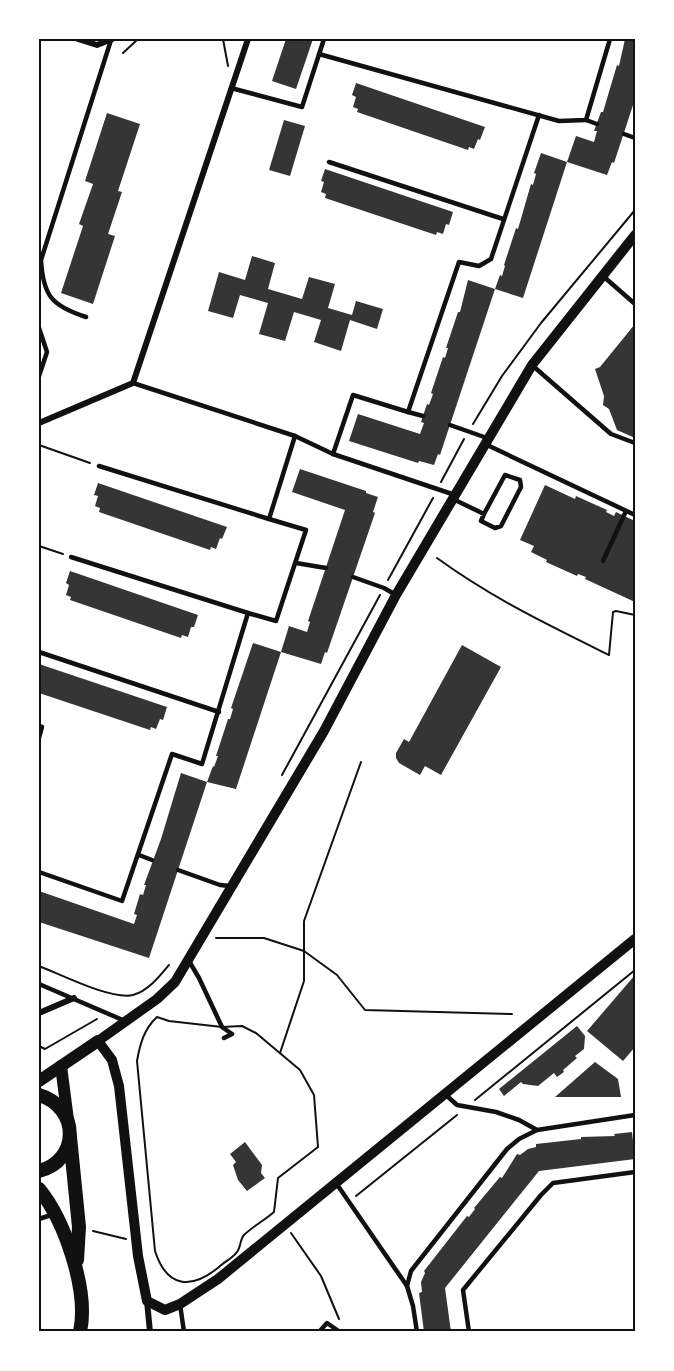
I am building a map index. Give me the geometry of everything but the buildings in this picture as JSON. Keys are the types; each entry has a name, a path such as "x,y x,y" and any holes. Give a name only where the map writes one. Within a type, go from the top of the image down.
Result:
{"main road":[{"path":"39,1081 98,1041"},
{"path":"61,1066 79,1227 76,1265 82,1321 80,1332"},
{"path":"39,1095 58,1104 68,1120"},
{"path":"39,1171 50,1168 64,1154 70,1137"},
{"path":"39,1189 54,1214 76,1265"}],"street":[{"path":"78,39 97,45 111,40"},
{"path":"39,423 133,383 248,39"},
{"path":"150,1332 119,1086 112,1060 98,1041 157,999 175,982 324,731 396,594 532,365 635,235"},
{"path":"147,1301 165,1310 180,1304 218,1279 635,939"},
{"path":"39,1012 74,998"}],"lane":[{"path":"231,88 302,107 324,39"},
{"path":"586,120 610,39"},
{"path":"86,317 54,303 46,290 41,260 111,40"},
{"path":"319,54 559,121 586,120 597,123"},
{"path":"408,412 459,262 479,266 491,259 539,115"},
{"path":"624,134 635,138"},
{"path":"329,162 503,219"},
{"path":"603,276 635,304"},
{"path":"39,328 47,352 39,376"},
{"path":"532,365 611,434 635,443"},
{"path":"133,383 295,436 333,453 438,488 484,514"},
{"path":"333,453 353,395 423,416"},
{"path":"450,425 635,515"},
{"path":"269,519 295,436"},
{"path":"71,557 276,621 296,563 306,530 99,466"},
{"path":"505,475 520,480 521,487 501,526 495,528 481,520 484,514 505,475"},
{"path":"603,561 626,511"},
{"path":"296,563 326,568"},
{"path":"353,577 396,594"},
{"path":"39,872 122,900 172,754 202,764 248,613"},
{"path":"39,652 219,712"},
{"path":"39,726 42,727 39,738"},
{"path":"138,855 152,860"},
{"path":"178,870 220,885 233,886"},
{"path":"187,959 199,978 222,1027 232,1034 224,1038"},
{"path":"39,984 125,1021"},
{"path":"446,1095 457,1105 496,1112 519,1120 537,1130"},
{"path":"407,1286 411,1270 507,1149 519,1139 537,1130 635,1115"},
{"path":"469,1332 463,1290 553,1183 635,1172"},
{"path":"336,1183 407,1286 417,1332"},
{"path":"39,1219 54,1214"},
{"path":"180,1304 184,1332"},
{"path":"320,1332 327,1323 342,1330"}],"path":[{"path":"123,53 138,39"},
{"path":"224,39 231,88"},
{"path":"282,775 468,432 502,376 541,323 635,210"},
{"path":"39,445 99,466"},
{"path":"39,546 71,557"},
{"path":"437,558 480,588 516,609 609,655 613,612 635,615"},
{"path":"280,1053 304,981 304,921 361,762"},
{"path":"201,937 264,938 304,951 337,975 365,1010 512,1014"},
{"path":"39,966 113,995 134,995 156,981 170,965"},
{"path":"349,1202 635,970"},
{"path":"39,1046 45,1048 107,1012"},
{"path":"157,1017 169,1021 222,1027 242,1026 256,1033 300,1070 314,1095 318,1147 278,1178 274,1212 243,1236 238,1252 207,1277 199,1281 187,1282 176,1280 167,1274 160,1266 155,1251 137,1061 140,1044 146,1031 157,1017"},
{"path":"274,1212 321,1276 342,1330"},
{"path":"79,1227 137,1242"}]}
